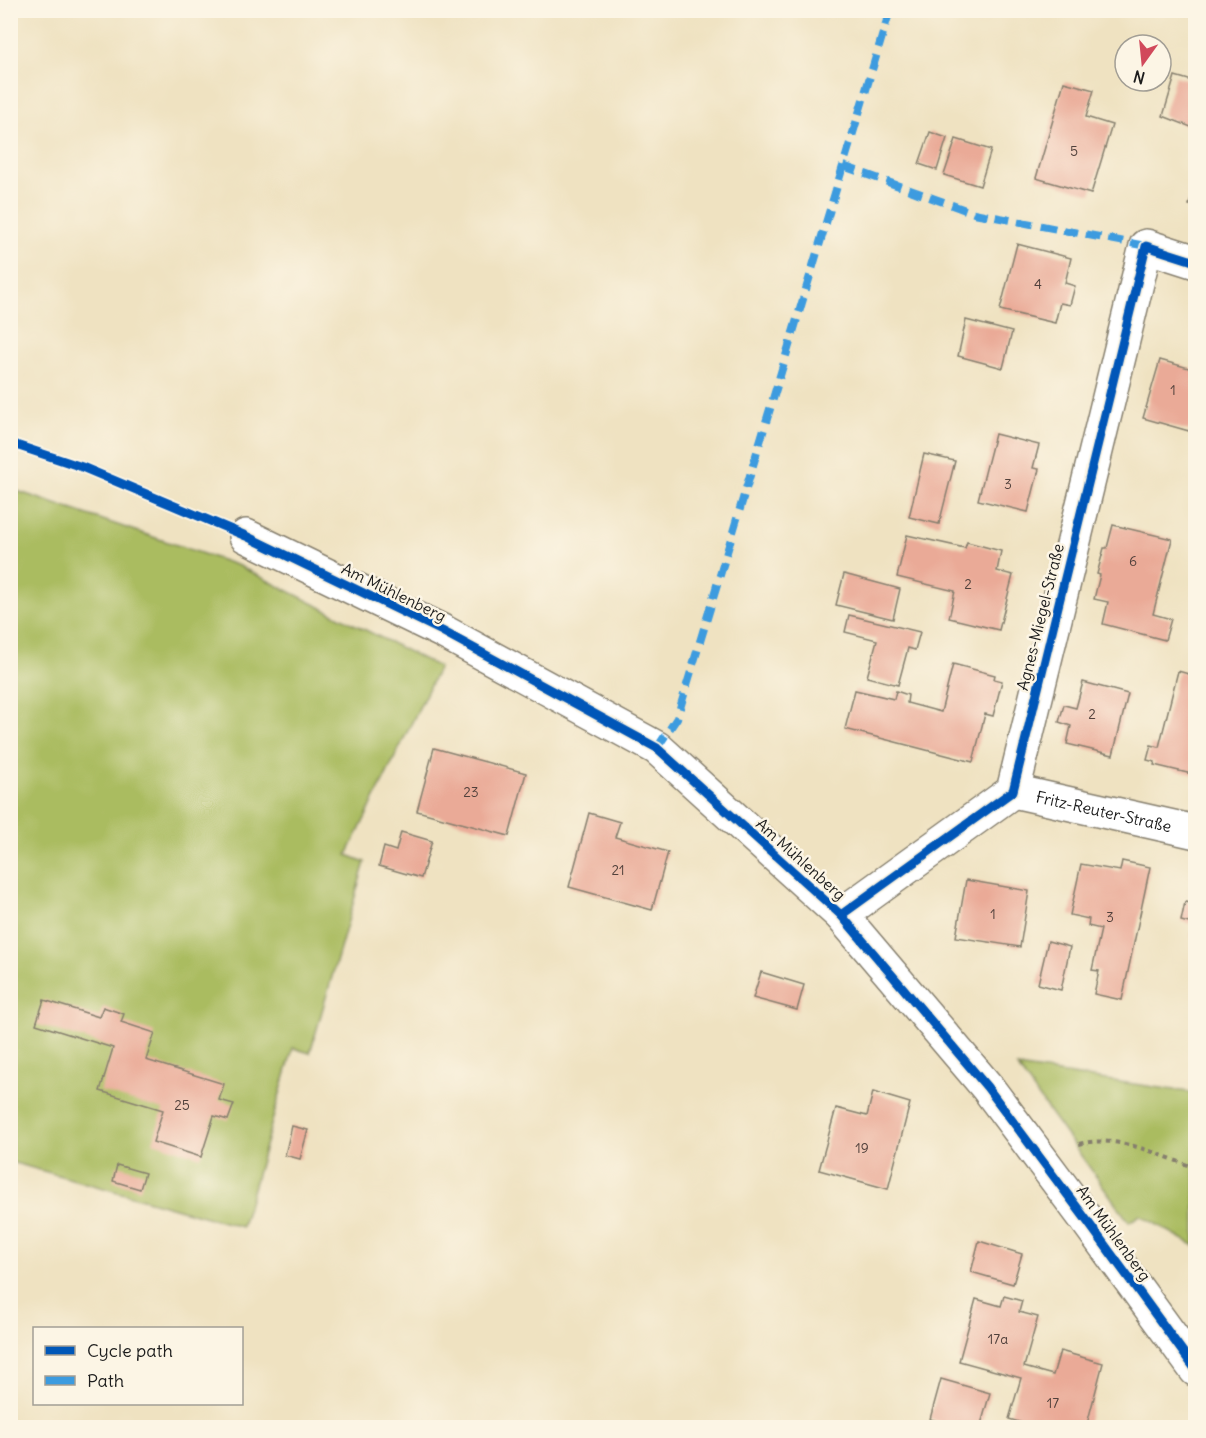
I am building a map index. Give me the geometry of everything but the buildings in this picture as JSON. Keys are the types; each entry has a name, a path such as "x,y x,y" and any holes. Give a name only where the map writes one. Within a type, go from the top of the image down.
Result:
{"street":[{"name":"Agnes-Miegel-Straße","path":"1012,791 1146,246 1196,262"},
{"name":"Am Mühlenberg","path":"246,536 442,631 657,748 841,915 987,1087 1196,1370"},
{"name":"Fritz-Reuter-Straße","path":"1012,791 1196,832"},
{"path":"841,915 1012,791"}],"path":[{"path":"1073,1145 1107,1140 1196,1168"}],"green space":[{"path":"11,489 239,566 439,667 347,855 365,862 310,1053 293,1048 242,1227 11,1162"},
{"path":"1017,1067 1195,1093 1195,1246 1140,1215 1129,1222"}],"marked path":[{"path":"657,748 677,718 890,10"},
{"path":"843,166 974,213 1146,246"}],"cycle path":[{"path":"841,915 1013,791 1146,246 1196,262"},
{"path":"10,443 82,467 246,536 442,631 657,748 841,915 987,1087 1196,1370"}]}
